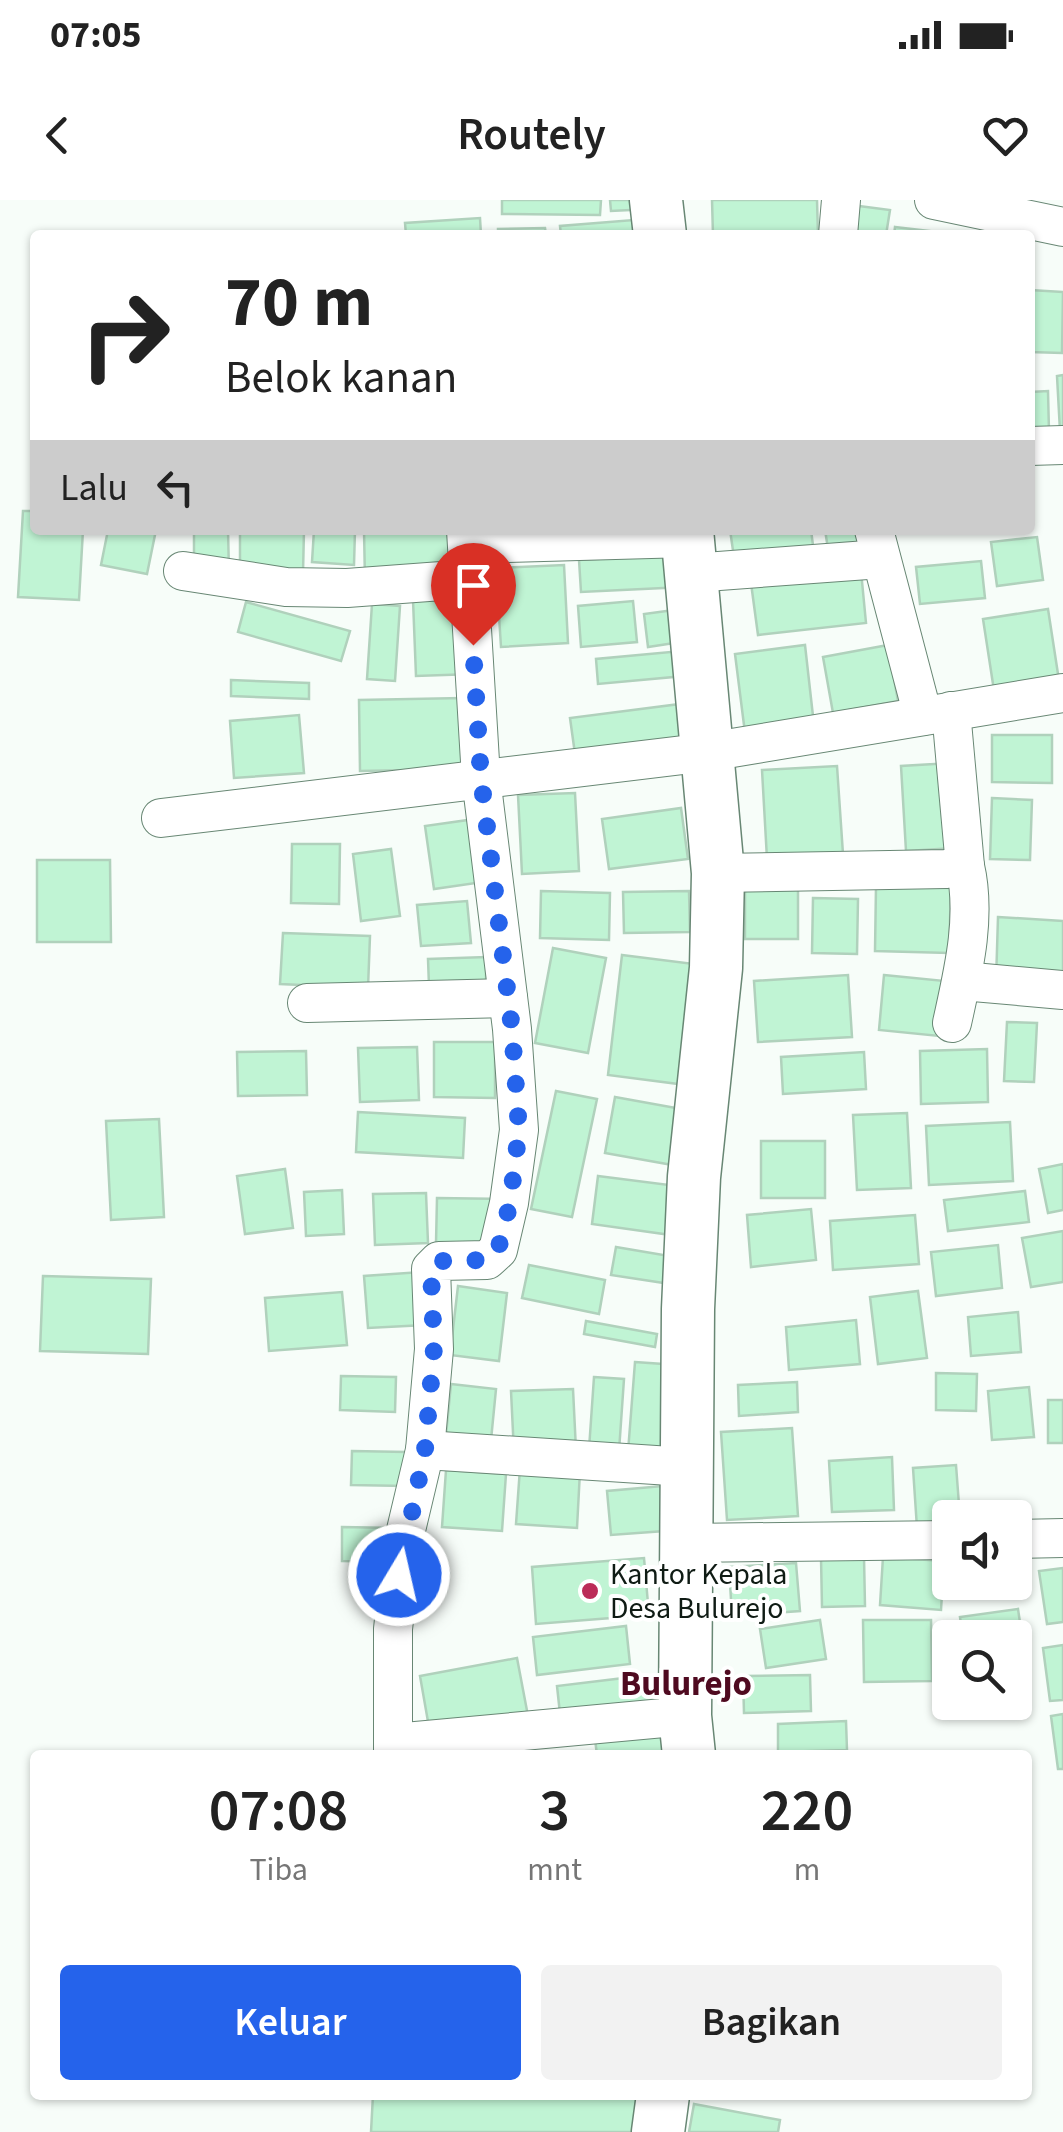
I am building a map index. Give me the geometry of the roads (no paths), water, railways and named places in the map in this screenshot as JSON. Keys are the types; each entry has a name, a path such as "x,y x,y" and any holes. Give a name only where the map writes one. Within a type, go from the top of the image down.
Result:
{"street":[{"path":"656,200 659,230"},
{"path":"838,230 841,200"},
{"path":"934,200 1063,228"},
{"path":"1035,446 1063,446"},
{"path":"183,571 302,587 348,588 468,551 877,545 937,714 970,888 962,981 952,1023"},
{"path":"468,551 481,778 508,998 519,1130 510,1203 498,1250 486,1260 440,1261 431,1270 434,1348 425,1450 402,1548 393,1629 394,1749 687,1735 686,1466 694,1177 716,968 718,873 689,547"},
{"path":"162,818 708,752 1063,693"},
{"path":"718,873 965,866"},
{"path":"962,981 1063,990"},
{"path":"307,1003 508,998"},
{"path":"425,1450 686,1466"},
{"path":"1032,1539 1063,1538"},
{"path":"686,1543 932,1540"},
{"path":"658,2132 662,2100"}],"place":[{"name":"Kantor Kepala Desa Bulurejo","path":"590,1591"}],"district":[{"name":"Bulurejo","path":"686,1684"}]}
